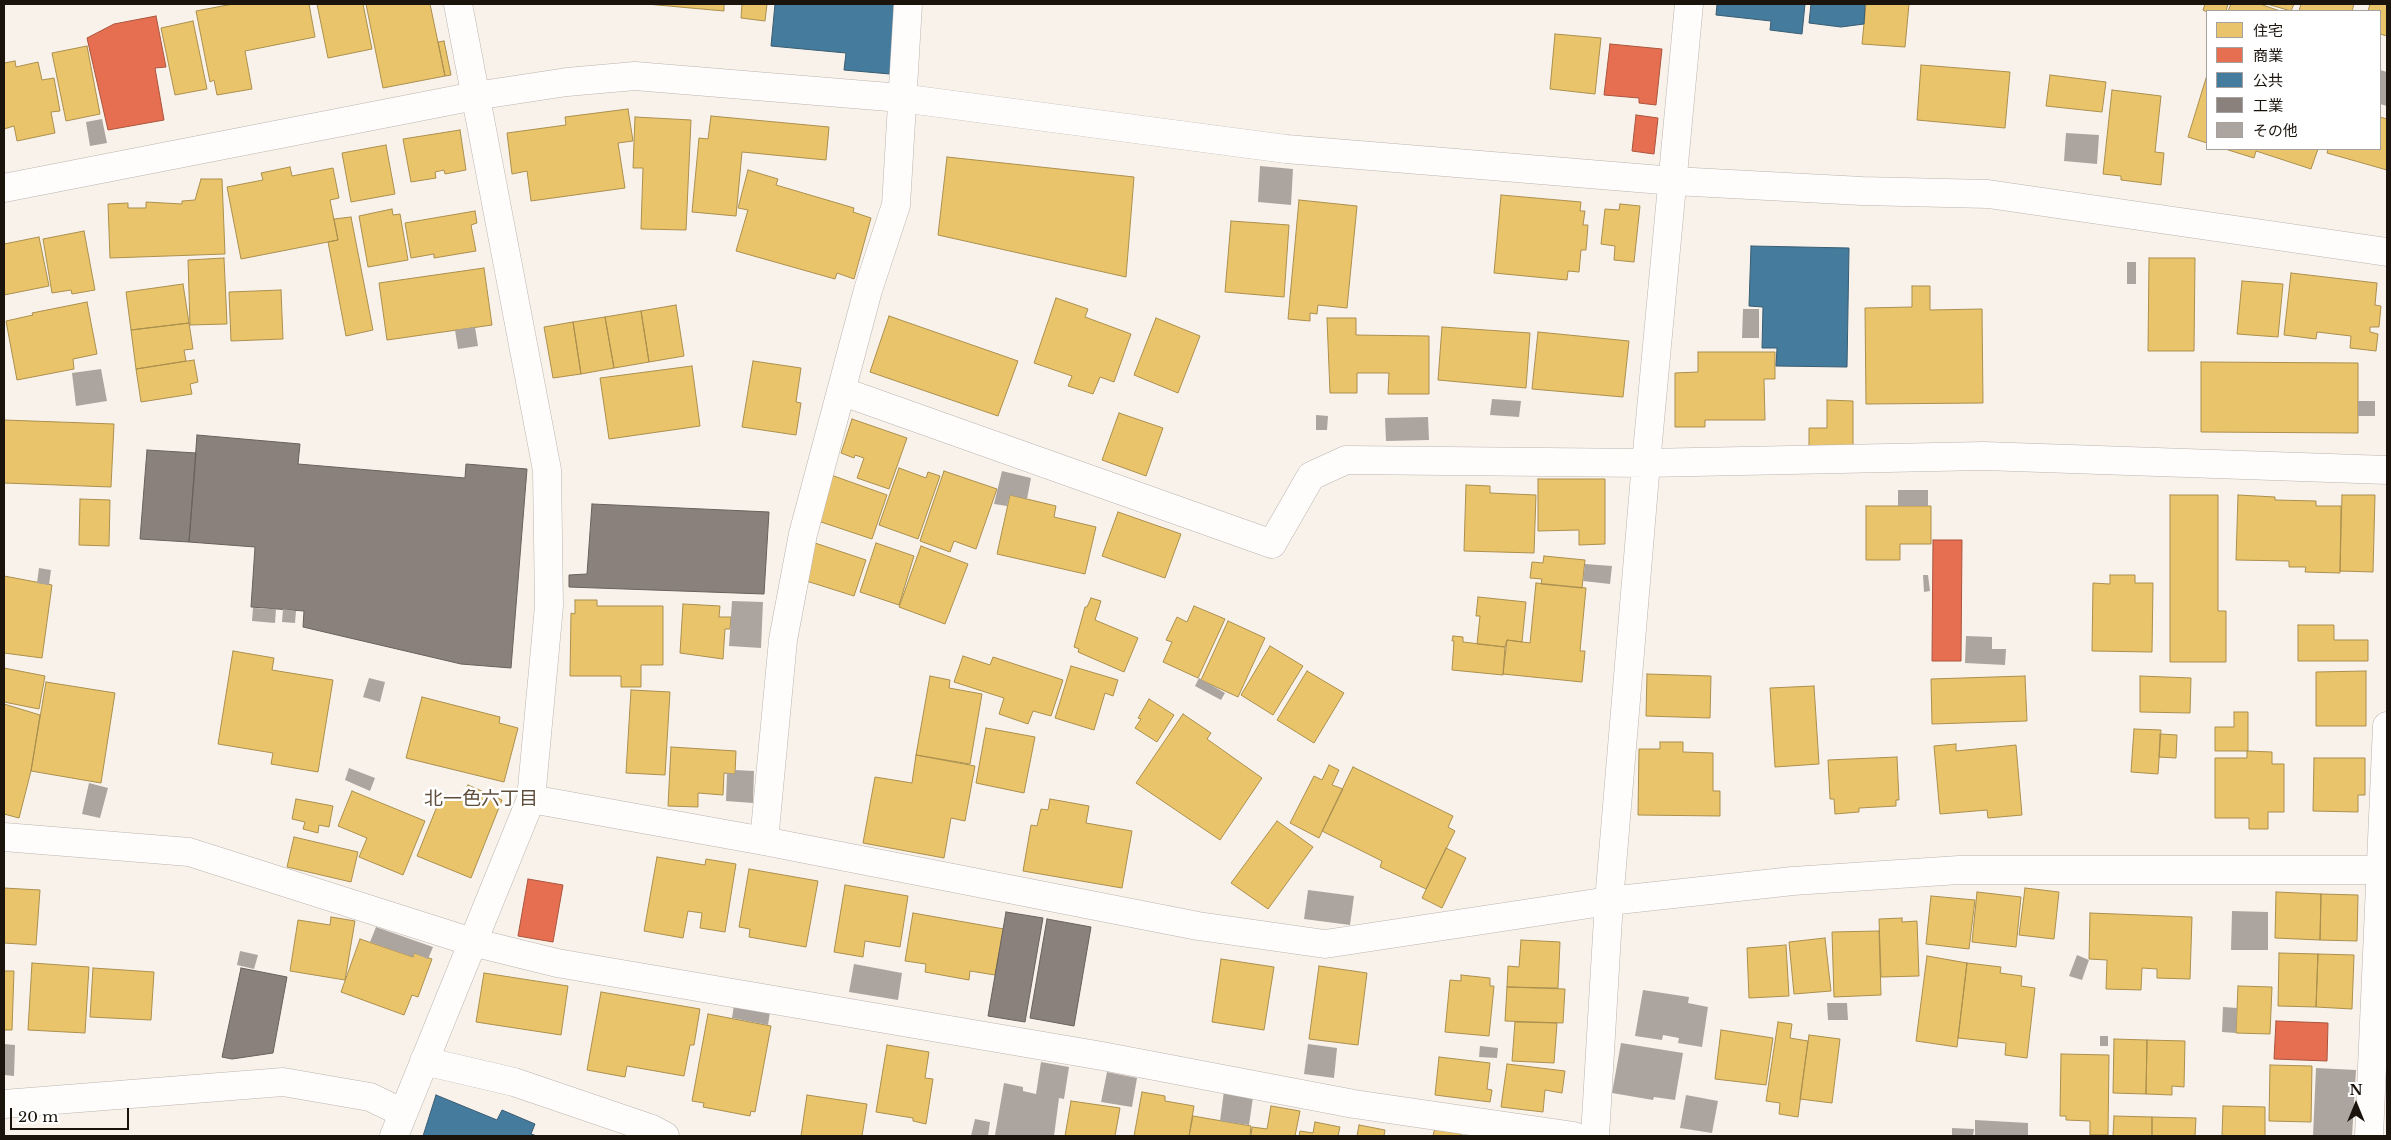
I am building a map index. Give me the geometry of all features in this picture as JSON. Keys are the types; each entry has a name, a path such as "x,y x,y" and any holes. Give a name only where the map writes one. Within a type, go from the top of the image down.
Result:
{"street":[{"path":"4,1104 283,1082 370,1097 399,1125 531,798 549,606 547,470 458,4"},
{"path":"764,840 783,640 802,534 868,290 896,205 908,4"},
{"path":"1595,1136 1609,901 1646,463 1674,181 1689,4"},
{"path":"4,188 475,96 567,82 635,76 901,98 1286,149 1674,181 1862,191 1988,194 2387,252"},
{"path":"841,391 1272,544 1312,476 1346,460 1646,463 1984,456 2387,470"},
{"path":"2369,1136 2384,870 2387,726"},
{"path":"531,798 764,840 1198,926 1326,944 1609,901 1793,881 1958,870 2384,870"},
{"path":"4,837 189,852 472,942 558,963 1102,1056 1354,1104 1574,1136"},
{"path":"424,1061 514,1082 652,1129 665,1136"}],"building: 住宅":[{"path":"233,4 309,4 315,37 245,51 252,89 217,95 214,80 210,82 196,11"},
{"path":"317,4 363,4 372,49 328,58"},
{"path":"366,4 430,4 445,76 383,88"},
{"path":"646,4 724,4 724,11"},
{"path":"742,4 767,4 765,21 741,18"},
{"path":"1866,4 1909,4 1905,47 1862,44"},
{"path":"2205,4 2228,4 2226,10 2203,10"},
{"path":"2231,4 2260,4 2277,10 2228,10"},
{"path":"2267,4 2294,4 2291,10"},
{"path":"2301,4 2354,4 2352,10 2299,10"},
{"path":"2370,4 2387,4 2387,36 2381,34 2381,10 2368,10"},
{"path":"193,21 207,89 175,95 161,28"},
{"path":"1555,34 1601,38 1595,94 1550,89"},
{"path":"444,41 451,75 445,76 438,42"},
{"path":"87,46 100,114 66,121 52,53"},
{"path":"15,61 16,67 38,62 42,80 54,78 60,111 51,112 55,133 17,141 14,126 4,129 4,63"},
{"path":"1921,65 2010,72 2005,128 1917,120"},
{"path":"2050,75 2106,82 2102,112 2046,106"},
{"path":"2206,78 2206,143 2188,137"},
{"path":"2112,90 2161,96 2155,152 2164,153 2161,185 2121,180 2121,176 2103,174"},
{"path":"628,109 633,141 618,143 625,188 531,201 527,171 512,174 507,133 566,125 565,117"},
{"path":"711,116 829,127 826,160 742,152 736,216 692,212 699,138 708,139"},
{"path":"635,117 691,120 686,230 641,229 643,168 633,168"},
{"path":"2381,117 2387,119 2387,170 2327,153 2328,150 2381,150"},
{"path":"460,130 466,170 445,174 444,170 435,172 436,178 411,182 403,139"},
{"path":"386,145 395,194 351,202 342,153"},
{"path":"2228,150 2318,150 2311,169 2256,151 2254,158"},
{"path":"947,157 1134,177 1126,277 938,235"},
{"path":"290,167 292,176 333,168 339,198 330,200 338,240 241,259 227,187 263,180 261,173"},
{"path":"748,170 778,179 776,185 854,208 853,212 871,218 854,279 837,273 835,279 736,251 748,210 738,208"},
{"path":"201,179 222,179 225,254 110,258 108,204 128,203 128,208 146,208 146,202 182,204 182,201 195,200"},
{"path":"1501,195 1581,202 1580,211 1585,211 1583,225 1588,225 1586,250 1581,250 1579,272 1568,271 1567,280 1494,273"},
{"path":"1299,200 1357,206 1347,308 1318,305 1317,314 1310,313 1310,321 1288,319"},
{"path":"1620,204 1640,206 1634,262 1614,260 1615,246 1601,244 1605,209 1619,210"},
{"path":"392,209 393,215 400,214 408,260 368,267 359,216"},
{"path":"475,211 477,223 471,225 476,251 434,258 434,254 411,258 405,223"},
{"path":"351,217 373,330 346,336 328,242 338,240 334,219"},
{"path":"1231,221 1289,225 1284,297 1225,292"},
{"path":"84,231 95,290 72,294 71,290 52,293 43,239"},
{"path":"39,237 49,286 4,295 4,244"},
{"path":"224,258 227,324 190,325 188,260"},
{"path":"2149,258 2195,258 2194,351 2148,351"},
{"path":"484,268 492,325 387,340 379,283"},
{"path":"2291,273 2377,283 2375,305 2381,306 2379,327 2370,327 2370,332 2378,334 2376,351 2350,348 2351,336 2317,332 2316,339 2284,335"},
{"path":"2242,281 2283,284 2278,337 2237,334"},
{"path":"183,284 189,323 131,330 126,292"},
{"path":"1912,286 1930,286 1930,310 1982,309 1983,403 1866,404 1865,308 1912,307"},
{"path":"281,290 283,339 231,341 229,292"},
{"path":"1056,298 1088,309 1085,317 1131,334 1114,382 1100,377 1093,394 1068,386 1072,376 1034,363"},
{"path":"87,302 97,354 73,359 74,369 17,380 6,321 33,315 32,313"},
{"path":"676,305 684,356 649,362 641,311"},
{"path":"641,311 649,362 614,368 605,317"},
{"path":"889,316 1018,361 998,416 870,372"},
{"path":"605,317 614,368 581,374 573,322"},
{"path":"1156,318 1200,336 1178,393 1134,375"},
{"path":"1327,318 1356,318 1356,335 1429,336 1429,394 1388,394 1389,373 1357,373 1357,393 1330,393"},
{"path":"573,322 581,374 553,378 544,327"},
{"path":"189,323 193,349 184,350 186,361 136,369 131,330"},
{"path":"1442,327 1530,333 1526,388 1438,380"},
{"path":"1538,332 1629,341 1623,397 1532,389"},
{"path":"1698,352 1775,352 1775,379 1764,379 1765,420 1705,420 1705,427 1675,427 1675,373 1698,372"},
{"path":"194,360 198,382 190,384 192,394 141,402 136,369"},
{"path":"753,361 801,368 796,402 801,403 796,435 742,427"},
{"path":"2201,362 2358,363 2358,433 2201,432"},
{"path":"692,366 700,426 609,439 600,378"},
{"path":"1827,400 1853,401 1853,446 1809,446 1809,428 1827,428"},
{"path":"1119,413 1163,428 1146,476 1102,460"},
{"path":"852,419 907,438 889,489 857,478 864,458 855,455 854,458 841,453"},
{"path":"4,420 114,424 111,487 4,483"},
{"path":"899,468 926,478 928,472 940,476 918,539 879,525"},
{"path":"944,471 997,489 976,549 954,541 950,552 920,541"},
{"path":"831,475 887,495 872,539 815,520"},
{"path":"1538,479 1605,479 1605,544 1579,545 1579,530 1538,531"},
{"path":"1466,485 1490,486 1490,493 1536,495 1534,553 1464,551"},
{"path":"1010,495 1056,506 1054,517 1096,527 1085,574 997,554"},
{"path":"2170,495 2218,495 2218,611 2226,611 2226,662 2170,662"},
{"path":"2238,495 2275,497 2275,500 2316,501 2316,506 2341,506 2340,573 2305,572 2306,567 2289,567 2289,561 2236,560"},
{"path":"2342,495 2375,495 2373,572 2340,571"},
{"path":"80,499 110,500 109,546 79,545"},
{"path":"1866,506 1931,506 1931,544 1900,544 1900,560 1866,560"},
{"path":"1118,512 1181,534 1165,578 1102,556"},
{"path":"812,542 866,560 854,596 800,579"},
{"path":"876,543 914,556 899,605 860,592"},
{"path":"921,546 968,564 945,624 899,607"},
{"path":"1544,556 1585,560 1582,588 1541,584 1542,579 1530,578 1532,562 1543,563"},
{"path":"2110,575 2135,575 2135,583 2153,583 2152,652 2092,651 2093,583 2110,584"},
{"path":"4,576 52,585 42,658 4,653"},
{"path":"1536,583 1586,588 1580,651 1585,651 1582,682 1503,674 1507,640 1530,643"},
{"path":"1478,597 1526,602 1522,642 1507,640 1505,647 1477,644 1480,616 1476,616"},
{"path":"1091,598 1101,601 1095,620 1138,638 1124,672 1078,652 1079,649 1074,647 1085,607 1087,607"},
{"path":"575,600 597,600 597,606 663,606 663,665 641,665 641,687 621,687 621,676 570,676 571,613 575,614"},
{"path":"683,604 720,606 719,617 731,617 730,629 725,629 723,659 680,653"},
{"path":"1194,606 1225,619 1198,678 1163,662 1172,642 1166,640 1177,617 1187,622"},
{"path":"1228,621 1265,638 1238,697 1201,680"},
{"path":"2298,625 2334,625 2334,640 2368,640 2368,661 2298,661"},
{"path":"1453,636 1463,637 1463,642 1505,647 1503,675 1452,670"},
{"path":"1270,646 1303,666 1273,715 1241,695"},
{"path":"233,651 274,658 272,670 333,680 318,772 271,764 273,753 218,744"},
{"path":"963,656 990,665 993,657 1063,680 1051,716 1033,711 1028,724 999,714 1004,698 954,682"},
{"path":"1071,666 1118,680 1113,696 1105,693 1094,730 1055,718"},
{"path":"4,668 45,676 39,709 4,702"},
{"path":"1307,671 1344,693 1314,743 1277,720"},
{"path":"2366,671 2366,726 2316,726 2316,672"},
{"path":"1647,674 1711,676 1710,718 1646,716"},
{"path":"930,676 950,680 949,688 982,694 970,764 916,755"},
{"path":"2025,676 2027,721 1932,724 1931,679"},
{"path":"2140,676 2191,678 2190,713 2140,712"},
{"path":"46,682 115,693 101,783 31,771"},
{"path":"1814,686 1819,764 1775,767 1770,688"},
{"path":"631,690 670,692 665,775 626,773"},
{"path":"422,697 500,717 499,723 518,728 504,782 406,758"},
{"path":"1149,699 1174,715 1157,742 1135,728 1141,719 1138,718"},
{"path":"4,704 40,715 31,771 19,818 4,814"},
{"path":"2234,712 2248,712 2248,751 2215,751 2215,727 2234,727"},
{"path":"1183,714 1211,733 1207,739 1262,778 1220,840 1136,783"},
{"path":"986,728 1035,737 1024,793 976,783"},
{"path":"2134,729 2161,730 2158,774 2131,772"},
{"path":"2160,734 2177,735 2176,758 2159,757"},
{"path":"1660,742 1683,742 1683,752 1713,753 1713,791 1720,791 1720,816 1638,815 1639,749 1660,749"},
{"path":"1956,744 1956,751 2016,745 2022,815 1988,818 1987,810 1940,814 1934,746"},
{"path":"671,747 736,751 735,774 724,773 723,795 698,793 698,807 668,806"},
{"path":"2247,751 2272,752 2272,764 2284,764 2284,812 2268,812 2268,829 2249,829 2249,818 2215,818 2215,758 2247,758"},
{"path":"916,755 975,766 965,821 951,818 944,858 863,843 875,777 912,783"},
{"path":"1897,757 1899,800 1896,800 1896,806 1859,808 1859,812 1835,814 1834,799 1830,799 1828,760"},
{"path":"2314,758 2365,758 2365,795 2358,795 2358,812 2313,811"},
{"path":"1329,765 1339,770 1332,785 1343,789 1319,838 1290,823 1314,776 1322,780"},
{"path":"1353,767 1453,816 1448,827 1455,831 1426,889 1380,867 1382,861 1322,831"},
{"path":"468,785 502,800 471,878 417,856 442,794 461,801"},
{"path":"352,791 425,821 403,875 359,857 367,838 338,826"},
{"path":"296,799 333,806 329,827 319,825 318,833 303,829 305,822 292,819"},
{"path":"1050,799 1089,806 1086,823 1132,831 1122,888 1023,871 1031,825 1037,826 1041,809 1048,810"},
{"path":"1277,821 1313,847 1268,909 1231,883"},
{"path":"294,837 358,852 351,882 287,867"},
{"path":"1446,848 1466,858 1442,908 1422,898"},
{"path":"657,857 705,865 706,859 736,864 725,932 700,928 702,913 688,911 683,938 644,931"},
{"path":"749,869 818,881 806,947 749,937 750,929 739,927"},
{"path":"845,885 908,896 900,947 865,941 863,957 834,952"},
{"path":"4,888 40,890 36,945 4,943"},
{"path":"2025,888 2059,892 2054,939 2019,935"},
{"path":"1977,892 2021,897 2016,947 1972,942"},
{"path":"2276,892 2321,894 2320,940 2275,938"},
{"path":"2321,894 2358,895 2357,941 2320,940"},
{"path":"1931,896 1975,900 1969,949 1926,944"},
{"path":"913,913 1004,929 995,975 970,971 969,980 925,972 926,964 905,961"},
{"path":"2090,913 2192,917 2190,979 2157,978 2157,969 2142,968 2141,990 2106,989 2107,960 2089,959"},
{"path":"331,917 355,921 345,980 290,971 298,920 330,925"},
{"path":"1902,918 1902,922 1917,921 1919,976 1881,977 1879,919"},
{"path":"1879,931 1881,995 1834,997 1832,932"},
{"path":"1825,938 1831,991 1794,994 1789,942"},
{"path":"360,939 413,957 414,953 432,959 418,997 412,995 404,1015 341,992"},
{"path":"1521,940 1560,942 1558,988 1507,987 1508,966 1519,967"},
{"path":"1786,945 1789,996 1749,998 1747,948"},
{"path":"2279,953 2318,954 2316,1007 2278,1006"},
{"path":"2318,954 2354,955 2352,1009 2316,1007"},
{"path":"1927,956 1967,963 1957,1047 1916,1041"},
{"path":"1221,959 1274,967 1264,1030 1212,1022"},
{"path":"32,963 89,967 85,1033 28,1030"},
{"path":"1967,963 2001,967 2000,973 2022,976 2021,986 2035,988 2027,1058 2005,1055 2006,1043 1958,1038"},
{"path":"1319,966 1367,973 1358,1045 1309,1039"},
{"path":"93,968 154,972 151,1020 90,1017"},
{"path":"4,971 14,971 12,1030 4,1030"},
{"path":"484,973 568,986 561,1035 476,1022"},
{"path":"1461,975 1490,978 1490,986 1494,986 1489,1036 1445,1032 1450,980 1461,981"},
{"path":"2238,986 2272,987 2270,1034 2236,1033"},
{"path":"1507,987 1565,989 1563,1023 1505,1021"},
{"path":"601,992 700,1009 694,1045 690,1045 684,1076 627,1066 625,1077 587,1070"},
{"path":"708,1014 771,1026 755,1112 751,1111 750,1116 703,1107 704,1103 692,1101"},
{"path":"1515,1022 1557,1023 1554,1063 1512,1061"},
{"path":"1778,1022 1792,1024 1790,1038 1808,1041 1798,1117 1779,1114 1780,1103 1766,1101"},
{"path":"1721,1030 1773,1038 1766,1085 1715,1079"},
{"path":"1809,1035 1840,1039 1832,1103 1800,1099"},
{"path":"2114,1039 2147,1040 2146,1094 2113,1093"},
{"path":"2147,1040 2185,1041 2184,1087 2172,1086 2172,1095 2146,1094"},
{"path":"887,1045 929,1052 925,1078 933,1079 926,1124 913,1121 913,1118 876,1112"},
{"path":"2061,1054 2109,1055 2108,1135 2090,1135 2090,1121 2066,1120 2066,1116 2060,1116"},
{"path":"1439,1057 1490,1063 1487,1089 1492,1090 1490,1102 1435,1095"},
{"path":"1507,1064 1565,1071 1562,1093 1545,1090 1543,1112 1501,1107"},
{"path":"2270,1065 2312,1066 2311,1122 2269,1121"},
{"path":"1142,1092 1165,1096 1165,1101 1194,1106 1189,1136 1134,1136"},
{"path":"807,1095 867,1104 862,1136 801,1136"},
{"path":"1071,1101 1120,1108 1115,1136 1065,1136"},
{"path":"1271,1106 1300,1111 1295,1136 1251,1136 1252,1127 1267,1129"},
{"path":"2223,1106 2265,1107 2265,1136 2222,1136"},
{"path":"1193,1116 1251,1126 1250,1136 1189,1136"},
{"path":"2114,1116 2152,1117 2152,1136 2113,1136"},
{"path":"2152,1117 2196,1118 2195,1136 2152,1136"},
{"path":"1315,1122 1340,1127 1338,1136 1299,1136 1300,1131 1313,1133"},
{"path":"1359,1125 1385,1130 1384,1136 1357,1136"},
{"path":"1435,1127 1461,1131 1461,1136 1433,1136"}],"building: 商業":[{"path":"156,16 166,67 155,68 164,120 108,130 87,38 114,24"},
{"path":"1610,44 1662,49 1656,105 1639,103 1639,98 1604,95"},
{"path":"1636,115 1658,118 1654,154 1632,151"},
{"path":"1933,540 1962,540 1961,661 1932,661"},
{"path":"528,879 563,885 553,942 518,936"},
{"path":"2276,1021 2328,1023 2327,1061 2274,1059"}],"building: 公共":[{"path":"775,4 896,4 890,74 844,70 846,53 771,46"},
{"path":"1717,4 1805,4 1802,34 1770,30 1771,21 1716,15"},
{"path":"1811,4 1865,4 1864,24 1841,27 1809,23"},
{"path":"1751,246 1849,248 1847,367 1776,366 1777,348 1762,348 1763,307 1749,306"},
{"path":"436,1095 497,1120 502,1110 535,1124 531,1134 537,1136 423,1136"}],"building: 工業":[{"path":"197,435 300,444 298,464 465,478 466,464 527,469 511,668 461,664 303,627 304,611 251,607 255,547 189,542"},
{"path":"147,450 196,453 189,542 140,539"},
{"path":"592,504 769,512 764,594 569,587 569,575 587,574"},
{"path":"1006,912 1043,918 1025,1022 988,1016"},
{"path":"1047,919 1091,927 1074,1026 1030,1018"},
{"path":"241,968 287,977 273,1053 232,1059 222,1057"}],"building: その他":[{"path":"2381,70 2387,72 2387,106 2381,104"},
{"path":"102,119 107,143 90,146 86,122"},
{"path":"2066,133 2099,135 2097,164 2064,161"},
{"path":"1260,166 1293,169 1291,205 1258,202"},
{"path":"2127,262 2136,262 2136,284 2127,284"},
{"path":"1743,309 1759,309 1759,338 1742,338"},
{"path":"475,327 478,346 458,349 455,330"},
{"path":"101,369 107,401 76,406 72,373"},
{"path":"1492,399 1521,401 1519,417 1490,415"},
{"path":"2358,401 2375,401 2375,416 2358,416"},
{"path":"1316,415 1328,416 1327,430 1316,430"},
{"path":"1428,417 1429,440 1386,441 1385,418"},
{"path":"1002,471 1031,478 1027,499 1010,495 1007,506 994,504"},
{"path":"1898,490 1928,490 1928,506 1898,506"},
{"path":"1585,564 1612,566 1610,584 1583,581"},
{"path":"39,568 51,570 49,585 37,583"},
{"path":"1923,575 1928,575 1930,591 1924,592"},
{"path":"732,601 763,602 761,648 729,646"},
{"path":"253,608 276,609 275,623 252,621"},
{"path":"283,609 296,611 295,623 282,622"},
{"path":"1966,636 1992,637 1992,649 2006,649 2005,665 1965,663"},
{"path":"369,678 385,682 380,702 363,697"},
{"path":"1199,678 1225,693 1221,700 1195,686"},
{"path":"349,768 375,778 370,791 345,780"},
{"path":"735,770 754,771 753,803 726,801 727,773 735,774"},
{"path":"89,783 108,788 100,818 82,814"},
{"path":"1308,890 1354,896 1350,925 1304,919"},
{"path":"2232,911 2268,912 2268,950 2231,950"},
{"path":"376,927 433,947 428,959 414,953 413,957 370,942"},
{"path":"240,951 258,955 254,969 237,965"},
{"path":"2077,955 2089,960 2082,980 2069,976"},
{"path":"854,964 902,973 898,1000 849,992"},
{"path":"1643,990 1689,997 1688,1003 1708,1007 1702,1047 1678,1043 1679,1038 1663,1035 1662,1040 1635,1036"},
{"path":"1827,1003 1847,1003 1848,1020 1828,1020"},
{"path":"734,1005 770,1012 768,1025 732,1018"},
{"path":"2223,1007 2237,1008 2236,1033 2222,1032"},
{"path":"2100,1036 2108,1036 2108,1046 2100,1046"},
{"path":"1621,1043 1683,1053 1675,1100 1654,1097 1653,1100 1612,1093"},
{"path":"4,1044 15,1045 14,1076 4,1075"},
{"path":"1308,1044 1337,1048 1334,1078 1304,1074"},
{"path":"1480,1046 1498,1048 1497,1058 1479,1057"},
{"path":"1041,1062 1069,1067 1064,1099 1059,1098 1054,1136 995,1135 1004,1083 1023,1087 1023,1091 1036,1094"},
{"path":"2316,1068 2356,1070 2352,1136 2313,1136"},
{"path":"1107,1072 1137,1078 1132,1107 1101,1102"},
{"path":"1224,1091 1253,1097 1249,1125 1220,1121"},
{"path":"1686,1095 1718,1101 1712,1133 1680,1128"},
{"path":"975,1119 990,1122 988,1136 971,1136"},
{"path":"1975,1120 2028,1123 2028,1136 1975,1136"},
{"path":"1952,1128 1974,1129 1973,1136 1952,1136"}],"district":[{"name":"北一色六丁目","path":"481,800"}]}
